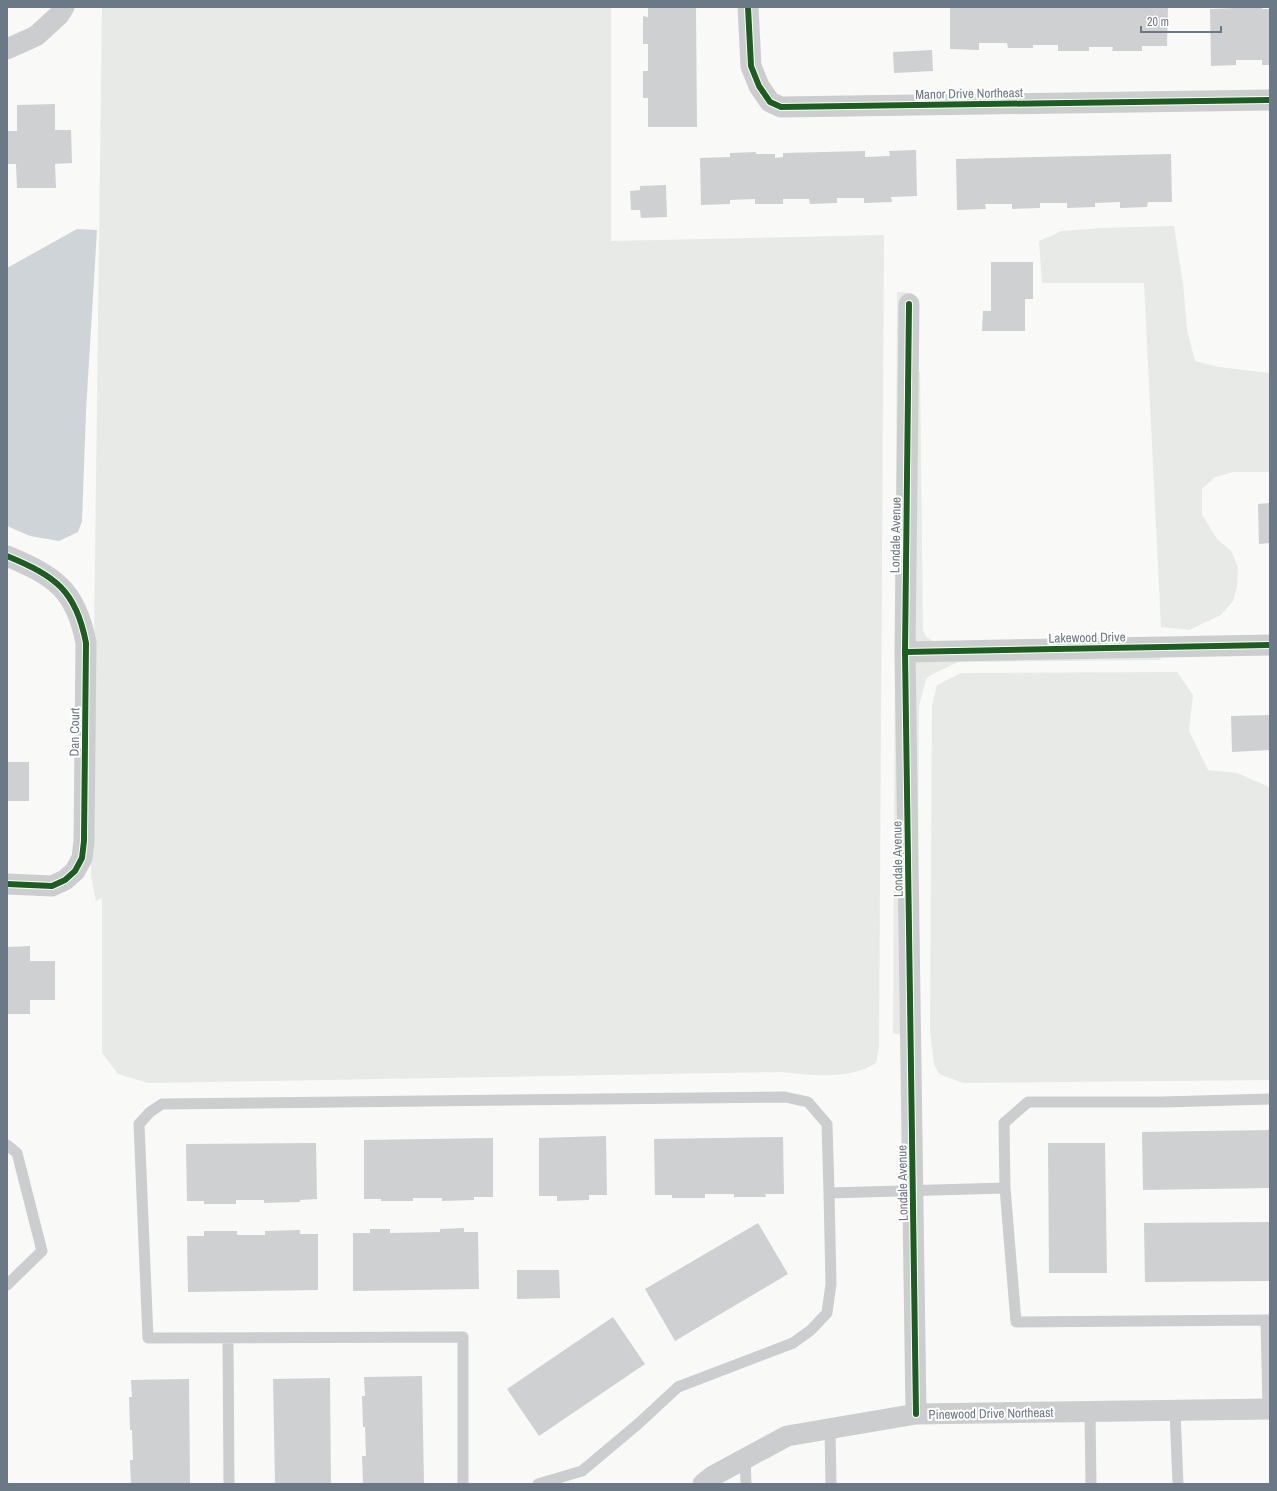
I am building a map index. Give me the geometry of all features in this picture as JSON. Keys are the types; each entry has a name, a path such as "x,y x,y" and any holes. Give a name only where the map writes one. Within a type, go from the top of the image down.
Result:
{"street":[{"path":"7,49 36,36 59,15 64,7"},
{"name":"Manor Drive Northeast","path":"748,7 750,66 759,86 770,102 781,107 1270,100"},
{"name":"Londale Avenue","path":"909,304 905,652 916,1414"},
{"name":"Dan Court","path":"7,556 38,570 55,581 68,595 76,609 82,625 86,643 84,841 82,858 75,871 66,880 52,886 7,884"},
{"name":"Lakewood Drive","path":"905,652 1270,645"},
{"name":"Pinewood Drive Northeast","path":"703,1484 713,1476 787,1436 916,1414 1269,1409"}],"lane":[{"path":"463,1484 464,1337 148,1338 139,1124 150,1112 162,1104 785,1097 808,1102 826,1124 831,1284 827,1313 811,1330 793,1343 678,1387 638,1424 582,1471 538,1484"},
{"path":"1269,1409 1268,1320 1016,1322 1005,1188 1004,1122 1028,1102 1162,1102 1270,1099"},
{"path":"7,1145 17,1153 42,1251 7,1285"},
{"path":"829,1193 1005,1188"},
{"path":"228,1338 229,1484"},
{"path":"1175,1411 1178,1484"},
{"path":"1090,1412 1091,1484"},
{"path":"830,1429 831,1484"},
{"path":"745,1458 746,1484"}],"shaded area":[{"path":"102,7 611,7 611,241 884,235 879,1047 876,1063 859,1071 840,1075 811,1075 782,1072 148,1083 118,1074 102,1053 102,898 96,901 91,876"},
{"path":"1174,226 1183,284 1187,330 1195,361 1219,367 1270,373 1270,472 1234,472 1215,477 1202,489 1202,515 1217,539 1232,552 1238,568 1237,587 1233,601 1221,615 1189,630 1161,627 1144,283 1042,283 1039,241 1062,231 1101,228"},
{"path":"77,229 97,230 86,411 82,521 78,532 59,541 30,536 7,526 7,268"},
{"path":"897,292 912,293 911,372 920,372 923,630 926,637 933,641 1162,654 1160,660 958,662 926,679 919,706 917,1031 902,1035 893,1033"},
{"path":"1177,672 1193,695 1189,731 1208,770 1237,773 1267,786 1270,789 1270,1080 963,1083 939,1074 934,1064 930,1031 932,706 937,685 961,673"}],"building":[{"path":"648,7 696,7 697,127 648,127 648,98 643,98 643,71 648,71 648,44 643,44 643,16 648,17"},
{"path":"950,7 1168,7 1167,46 1142,46 1142,51 1112,51 1113,47 1089,47 1089,51 1058,51 1058,45 1033,45 1033,48 1008,48 1007,43 979,43 979,50 950,49"},
{"path":"1262,7 1262,9 1270,9 1270,65 1262,65 1262,60 1236,60 1236,65 1211,66 1210,9"},
{"path":"932,50 933,71 894,73 893,52"},
{"path":"55,104 55,130 71,130 72,163 55,164 56,188 17,188 16,164 7,164 7,131 17,131 17,105"},
{"path":"916,150 917,196 891,197 892,202 864,203 864,198 837,198 837,203 810,204 809,199 783,199 783,204 755,204 755,199 730,200 730,204 701,205 700,158 730,157 730,153 756,152 756,154 775,154 775,158 783,157 783,153 865,151 865,157 890,156 889,151"},
{"path":"1171,154 1172,202 1148,202 1147,207 1120,208 1120,202 1095,203 1095,207 1067,208 1067,203 1040,203 1040,208 1012,209 1012,204 985,204 986,209 957,210 956,159"},
{"path":"666,185 667,217 641,218 640,210 631,210 630,191 640,190 640,186"},
{"path":"991,262 1033,262 1033,299 1025,299 1025,331 982,331 983,311 991,311"},
{"path":"1270,503 1270,543 1259,544 1258,504"},
{"path":"1270,715 1270,750 1232,752 1231,716"},
{"path":"7,762 29,762 29,801 7,801"},
{"path":"30,946 30,961 55,961 55,1000 30,1000 30,1014 7,1014 7,947"},
{"path":"1270,1130 1270,1188 1143,1190 1142,1132"},
{"path":"606,1136 607,1195 589,1195 589,1200 557,1201 557,1196 539,1196 539,1138"},
{"path":"783,1137 784,1194 765,1194 766,1197 734,1197 734,1194 705,1194 705,1198 672,1198 672,1195 655,1195 654,1139"},
{"path":"493,1138 493,1197 474,1197 474,1200 442,1201 442,1198 413,1198 413,1201 381,1201 381,1199 364,1199 364,1140"},
{"path":"316,1143 317,1199 300,1200 300,1202 264,1203 264,1200 236,1200 236,1204 204,1204 204,1201 187,1201 186,1144"},
{"path":"1048,1143 1105,1143 1107,1273 1049,1273"},
{"path":"1270,1222 1270,1281 1145,1282 1144,1223"},
{"path":"758,1223 788,1274 675,1341 645,1289"},
{"path":"464,1228 464,1232 478,1232 479,1289 353,1291 353,1233 370,1233 370,1229 390,1229 390,1233 440,1232 440,1229"},
{"path":"300,1230 300,1234 318,1234 318,1290 188,1292 187,1236 204,1236 204,1231 237,1231 237,1235 265,1235 265,1231"},
{"path":"517,1270 559,1270 560,1298 517,1299"},
{"path":"613,1317 645,1364 539,1436 507,1389"},
{"path":"422,1376 424,1484 363,1484 362,1456 366,1456 362,1396 365,1396 364,1377"},
{"path":"330,1378 331,1484 275,1484 273,1379"},
{"path":"189,1379 190,1484 131,1484 130,1460 133,1460 129,1397 132,1397 131,1380"}],"cycle path":[{"path":"748,7 751,66 759,86 770,102 781,107 1270,100"},
{"path":"909,304 905,652 916,1414"},
{"path":"7,556 38,571 61,587 69,597 76,610 82,625 86,643 84,841 82,858 75,871 65,880 52,886 7,884"},
{"path":"905,652 1270,645"}]}
